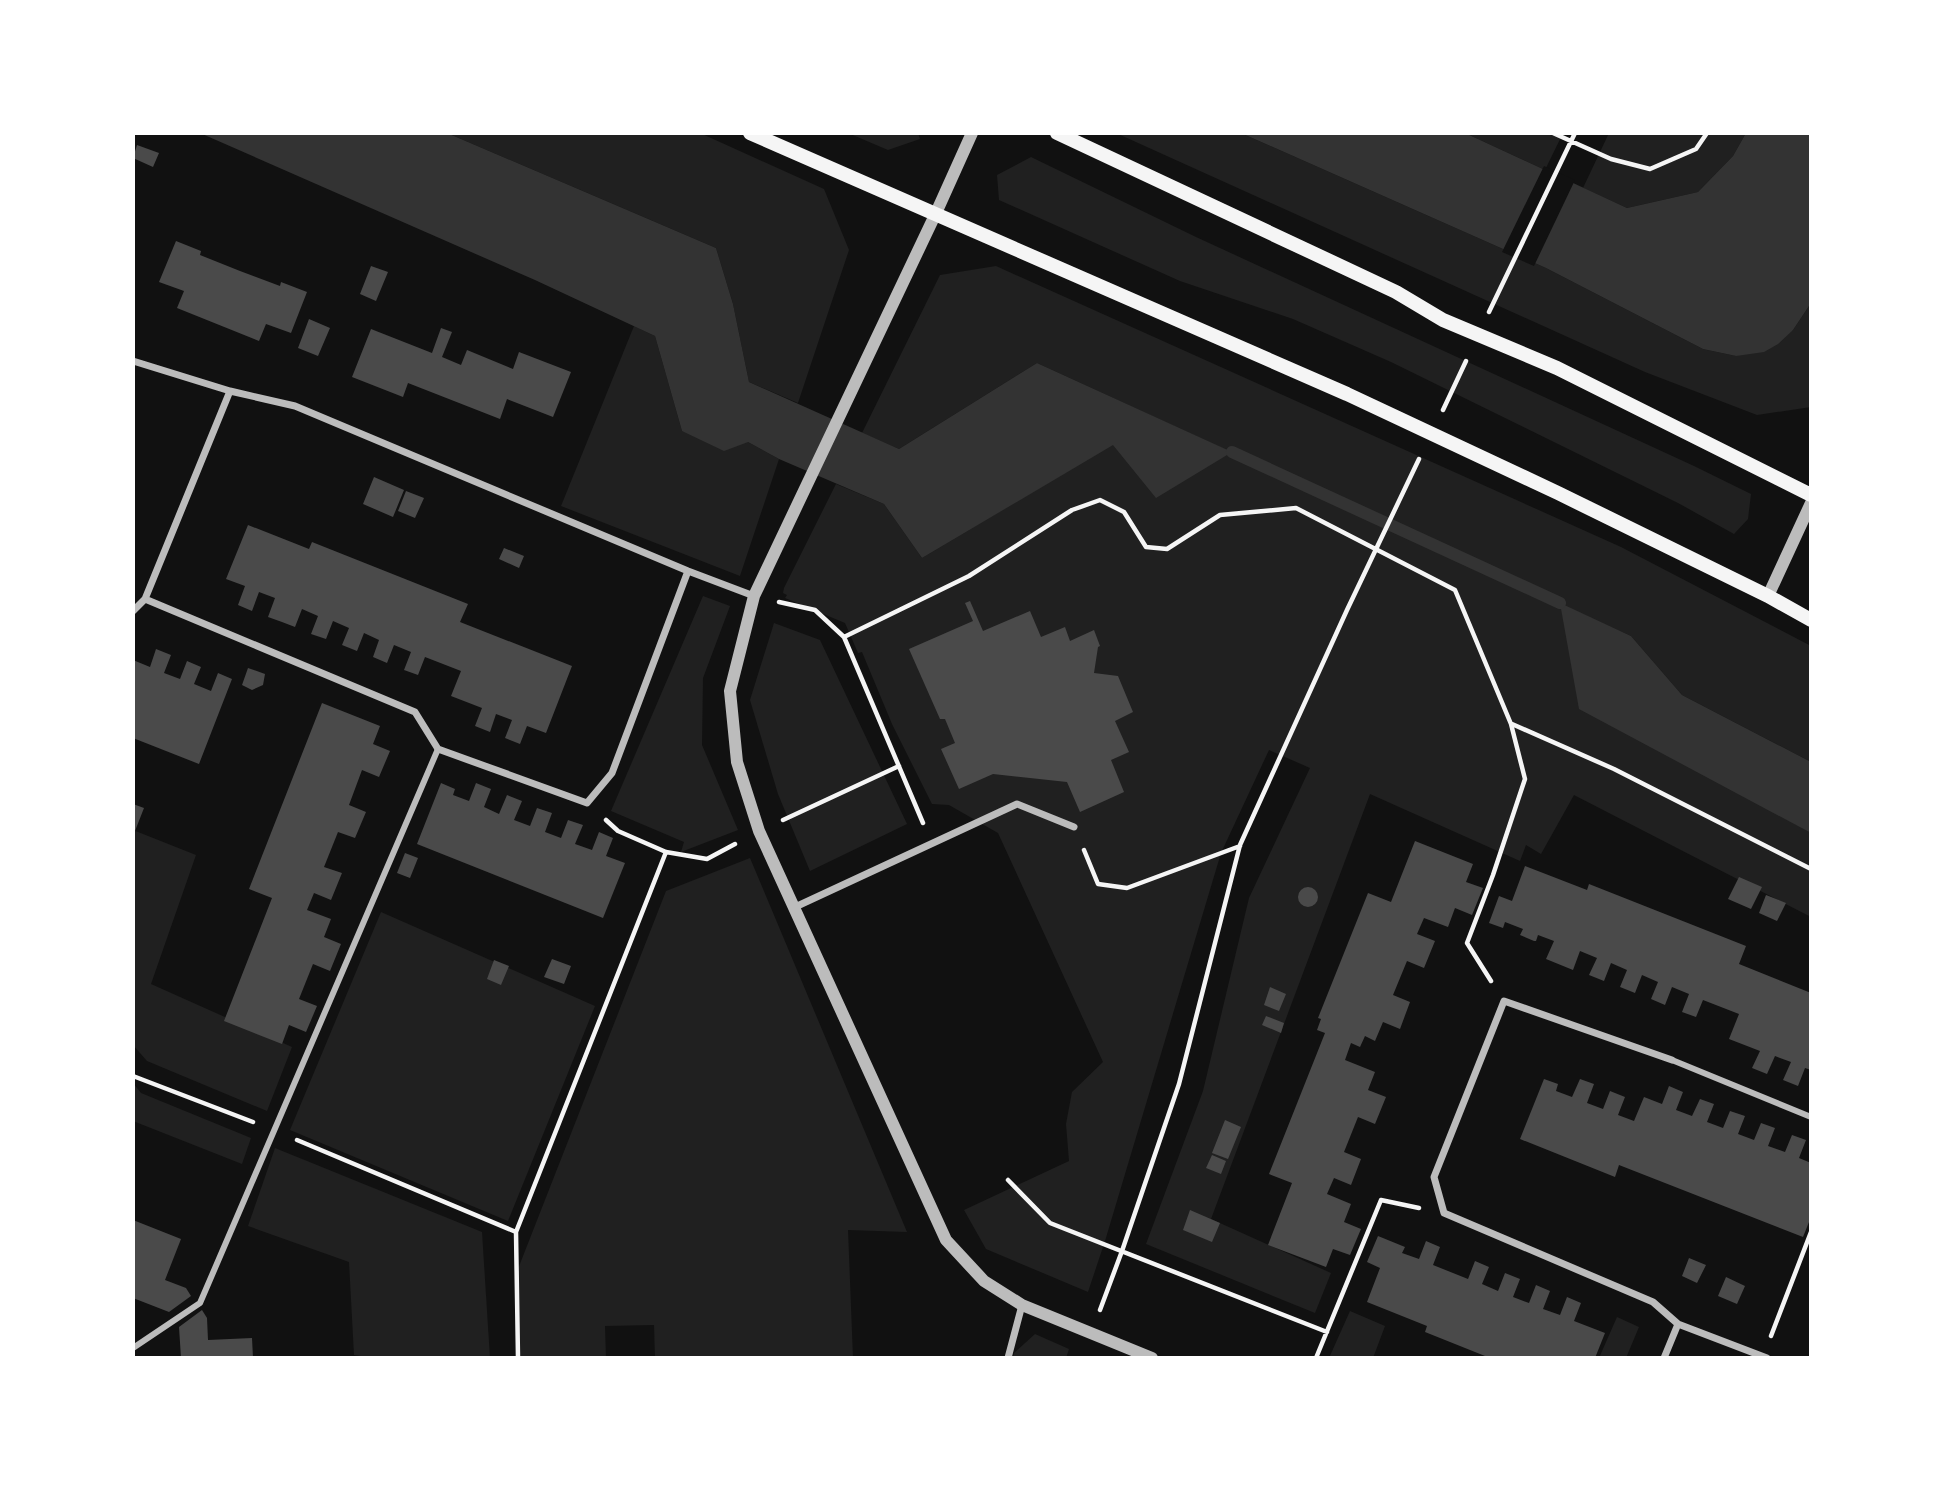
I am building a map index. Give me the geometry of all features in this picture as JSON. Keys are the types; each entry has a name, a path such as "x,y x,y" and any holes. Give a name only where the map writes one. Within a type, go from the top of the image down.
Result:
{"main road":[{"path":"750,133 1347,394 1570,499 1768,596 1811,620"},
{"path":"1057,133 1396,292 1443,320 1557,368 1811,495"}],"street":[{"path":"972,133 754,596 730,691 737,762 759,831 946,1240 984,1281 1021,1305 1152,1358"},
{"path":"133,361 230,391 295,406 688,571 754,596"},
{"path":"133,611 145,599 230,391"},
{"path":"1768,596 1811,503"},
{"path":"145,599 415,712 438,749 587,803 612,773 688,571"},
{"path":"133,1348 200,1303 438,749"},
{"path":"793,908 1017,804 1074,827"},
{"path":"1765,1357 1678,1324 1653,1301 1444,1213 1434,1177 1504,1001 1672,1060 1811,1117"},
{"path":"1008,1358 1021,1305"},
{"path":"1664,1358 1678,1324"}],"path":[{"path":"1553,133 1611,159 1650,169 1696,149 1707,133"},
{"path":"1485,321 1575,133"},
{"path":"1437,422 1467,359"},
{"path":"1091,1334 1179,1084 1240,845 1425,447"},
{"path":"844,637 969,576 1072,510 1100,500 1124,512 1146,547 1167,549 1220,516 1296,508 1455,590 1511,724 1525,779 1467,943 1504,1001"},
{"path":"754,596 816,610 844,637 932,843"},
{"path":"1511,724 1614,769 1811,869"},
{"path":"587,803 618,831 666,852 707,859 759,831 899,766"},
{"path":"1074,827 1098,884 1127,888 1240,845"},
{"path":"518,1358 516,1231 666,852"},
{"path":"133,1076 516,1231"},
{"path":"1008,1180 1050,1223 1327,1332"},
{"path":"1316,1358 1381,1200 1444,1213"},
{"path":"1765,1357 1811,1232"}],"shaded area":[{"path":"200,133 447,133 716,248 733,304 749,382 899,449 1037,363 1232,452 1156,498 1113,445 922,558 884,504 779,459 748,442 724,451 682,431 655,336 535,280"},
{"path":"447,133 700,133 824,189 849,250 798,403 749,382 733,304 716,248"},
{"path":"848,133 918,133 920,139 888,150"},
{"path":"1116,133 1241,133 1546,268 1703,349 1736,356 1793,330 1811,303 1811,407 1757,415 1645,372"},
{"path":"1241,133 1465,133 1627,208 1698,192 1733,156 1746,133 1811,133 1811,303 1793,330 1764,352 1736,356 1703,349 1546,268"},
{"path":"1465,133 1563,133 1545,170"},
{"path":"1609,133 1746,133 1733,156 1698,192 1627,208 1583,188"},
{"path":"1031,157 1196,237 1751,494 1748,519 1734,534 1678,503 1391,362 1293,319 1180,281 999,200 997,175"},
{"path":"996,266 1621,547 1811,646 1811,762 1682,695 1631,636 1560,604 1771,810 1811,833 1811,917 1574,795 1541,854 1526,845 1520,861 1370,794 1211,1219 1331,1273 1315,1313 1146,1244 1203,1091 1249,898 1310,768 1269,750 1221,853 1088,1292 986,1249 964,1210 1069,1161 1066,1124 1072,1092 1103,1062 998,833 949,805 932,804 892,724 862,652 858,653 845,623 785,598 787,595 783,593 784,588 836,484 884,504 922,558 1113,444 1231,452 1037,363 899,449 862,433 940,275"},
{"path":"634,326 655,336 682,431 748,442 779,459 740,576 561,506"},
{"path":"703,596 730,606 703,678 702,745 738,830 681,852 684,842 611,811"},
{"path":"1560,603 1631,636 1682,695 1811,762 1811,833 1579,709"},
{"path":"774,623 820,640 907,824 810,871 778,794 750,700"},
{"path":"133,830 196,855 151,984 292,1047 267,1111 147,1061 133,1045"},
{"path":"750,858 907,1232 848,1230 853,1358 655,1358 654,1325 605,1326 606,1358 519,1358 516,1274 666,891"},
{"path":"381,912 595,1006 508,1221 290,1130"},
{"path":"133,1083 141,1093 251,1138 242,1164 133,1121"},
{"path":"275,1148 482,1232 490,1358 373,1358 354,1355 349,1262 248,1226"},
{"path":"1350,1311 1385,1326 1373,1358 1329,1358"},
{"path":"1617,1317 1639,1327 1626,1358 1599,1358"},
{"path":"1035,1334 1069,1349 1066,1358 1013,1358 1014,1353"}],"pier":[{"path":"1544,166 1575,180 1534,266 1502,252"}],"building":[{"path":"137,145 159,153 153,167 133,158"},
{"path":"176,241 201,251 200,255 240,271 280,286 281,282 307,292 291,333 266,324 259,341 177,308 184,291 159,282"},
{"path":"371,266 388,272 376,301 360,294"},
{"path":"309,319 330,328 318,356 298,348"},
{"path":"441,328 452,332 442,357 461,365 467,350 513,369 519,352 571,372 553,417 507,399 500,419 408,383 403,397 352,377 371,329 432,353"},
{"path":"374,477 404,490 393,517 363,504"},
{"path":"406,491 424,498 415,518 398,511"},
{"path":"248,525 309,549 312,542 468,604 460,622 572,666 546,733 527,726 520,744 505,738 512,720 496,714 490,732 475,726 482,708 451,696 461,671 425,657 418,675 404,670 411,652 394,645 387,663 373,657 379,640 364,633 357,651 342,645 349,628 333,621 326,639 311,634 318,616 302,609 295,627 268,617 275,598 259,592 252,611 238,605 245,586 226,579"},
{"path":"504,548 524,556 519,568 499,559"},
{"path":"970,601 983,631 1030,611 1041,637 1065,627 1070,641 1094,630 1100,646 1094,673 1118,676 1133,712 1115,721 1129,752 1111,760 1124,792 1080,812 1067,782 993,774 959,789 941,749 955,743 945,719 940,719 909,649 973,621 965,603"},
{"path":"156,649 171,655 164,673 180,679 187,661 201,667 194,684 211,691 218,673 232,679 199,764 133,738 133,660 150,667"},
{"path":"248,668 265,674 263,685 252,690 242,685"},
{"path":"322,703 380,726 373,744 390,751 379,777 362,770 349,805 366,812 355,838 338,832 324,867 342,873 331,900 314,893 307,910 331,919 324,937 341,944 330,971 313,964 299,999 317,1006 306,1032 289,1025 282,1044 224,1021 272,898 249,889"},
{"path":"441,783 455,789 453,795 469,801 476,783 491,789 484,807 499,814 507,795 522,801 514,820 530,826 537,808 552,813 545,832 561,838 568,820 583,825 575,844 592,850 599,832 613,838 606,856 625,863 603,918 417,844"},
{"path":"133,804 144,808 135,831 133,830"},
{"path":"1415,841 1473,864 1466,882 1483,888 1472,915 1455,908 1448,927 1424,918 1417,934 1435,941 1424,968 1407,961 1393,995 1410,1002 1400,1029 1383,1022 1375,1041 1365,1036 1360,1047 1351,1043 1345,1060 1375,1072 1368,1090 1386,1097 1375,1124 1358,1117 1344,1152 1361,1159 1351,1185 1334,1178 1327,1194 1351,1204 1344,1222 1361,1229 1350,1255 1333,1249 1326,1267 1268,1245 1292,1183 1269,1174 1325,1033 1317,1030 1321,1019 1318,1018 1368,893 1391,902"},
{"path":"405,853 418,858 410,878 397,873"},
{"path":"1525,866 1587,890 1589,884 1746,946 1739,964 1811,993 1811,1070 1805,1068 1798,1086 1783,1080 1791,1062 1775,1056 1767,1074 1752,1068 1760,1051 1729,1039 1739,1014 1703,1000 1696,1017 1682,1012 1689,994 1672,987 1665,1005 1651,999 1658,982 1642,975 1635,993 1620,987 1627,970 1611,963 1604,981 1589,975 1597,958 1580,951 1573,970 1546,959 1554,941 1538,935 1534,941 1520,935 1523,929 1505,922 1503,928 1489,923 1499,896 1512,901"},
{"path":"1739,877 1762,887 1751,909 1728,899"},
{"path":"1308,887 1315,890 1318,897 1315,904 1308,907 1301,904 1298,897 1301,890"},
{"path":"1766,895 1786,903 1777,921 1759,913"},
{"path":"552,959 571,966 564,984 544,977"},
{"path":"494,960 509,966 501,985 487,979"},
{"path":"1270,987 1286,994 1279,1011 1264,1005"},
{"path":"1266,1016 1284,1023 1281,1033 1262,1025"},
{"path":"1544,1079 1558,1084 1556,1091 1572,1097 1580,1079 1594,1084 1587,1103 1603,1109 1610,1091 1625,1097 1618,1115 1634,1121 1644,1097 1662,1104 1669,1086 1683,1092 1676,1110 1692,1116 1700,1099 1714,1104 1707,1122 1723,1128 1730,1111 1745,1116 1738,1134 1754,1140 1761,1123 1775,1128 1768,1146 1785,1152 1792,1135 1806,1140 1799,1158 1811,1163 1811,1217 1803,1237 1619,1165 1615,1177 1520,1139"},
{"path":"1225,1120 1241,1127 1228,1159 1212,1153"},
{"path":"1212,1155 1226,1161 1221,1174 1206,1168"},
{"path":"1190,1210 1220,1223 1212,1242 1183,1230"},
{"path":"133,1220 181,1239 165,1280 186,1288 191,1296 169,1312 133,1298"},
{"path":"1378,1236 1405,1247 1402,1253 1419,1259 1426,1241 1440,1247 1433,1265 1468,1279 1475,1261 1489,1267 1482,1284 1498,1291 1505,1273 1520,1279 1513,1297 1529,1303 1536,1285 1550,1291 1543,1309 1560,1315 1567,1297 1581,1303 1574,1321 1605,1333 1595,1358 1490,1358 1425,1332 1427,1326 1367,1302 1380,1268 1367,1262"},
{"path":"1689,1258 1706,1265 1697,1283 1682,1276"},
{"path":"1726,1277 1745,1286 1737,1304 1718,1296"},
{"path":"202,1310 207,1318 208,1340 252,1338 253,1358 181,1358 179,1327"}],"waterway":[{"path":"1232,452 1560,603"}]}
